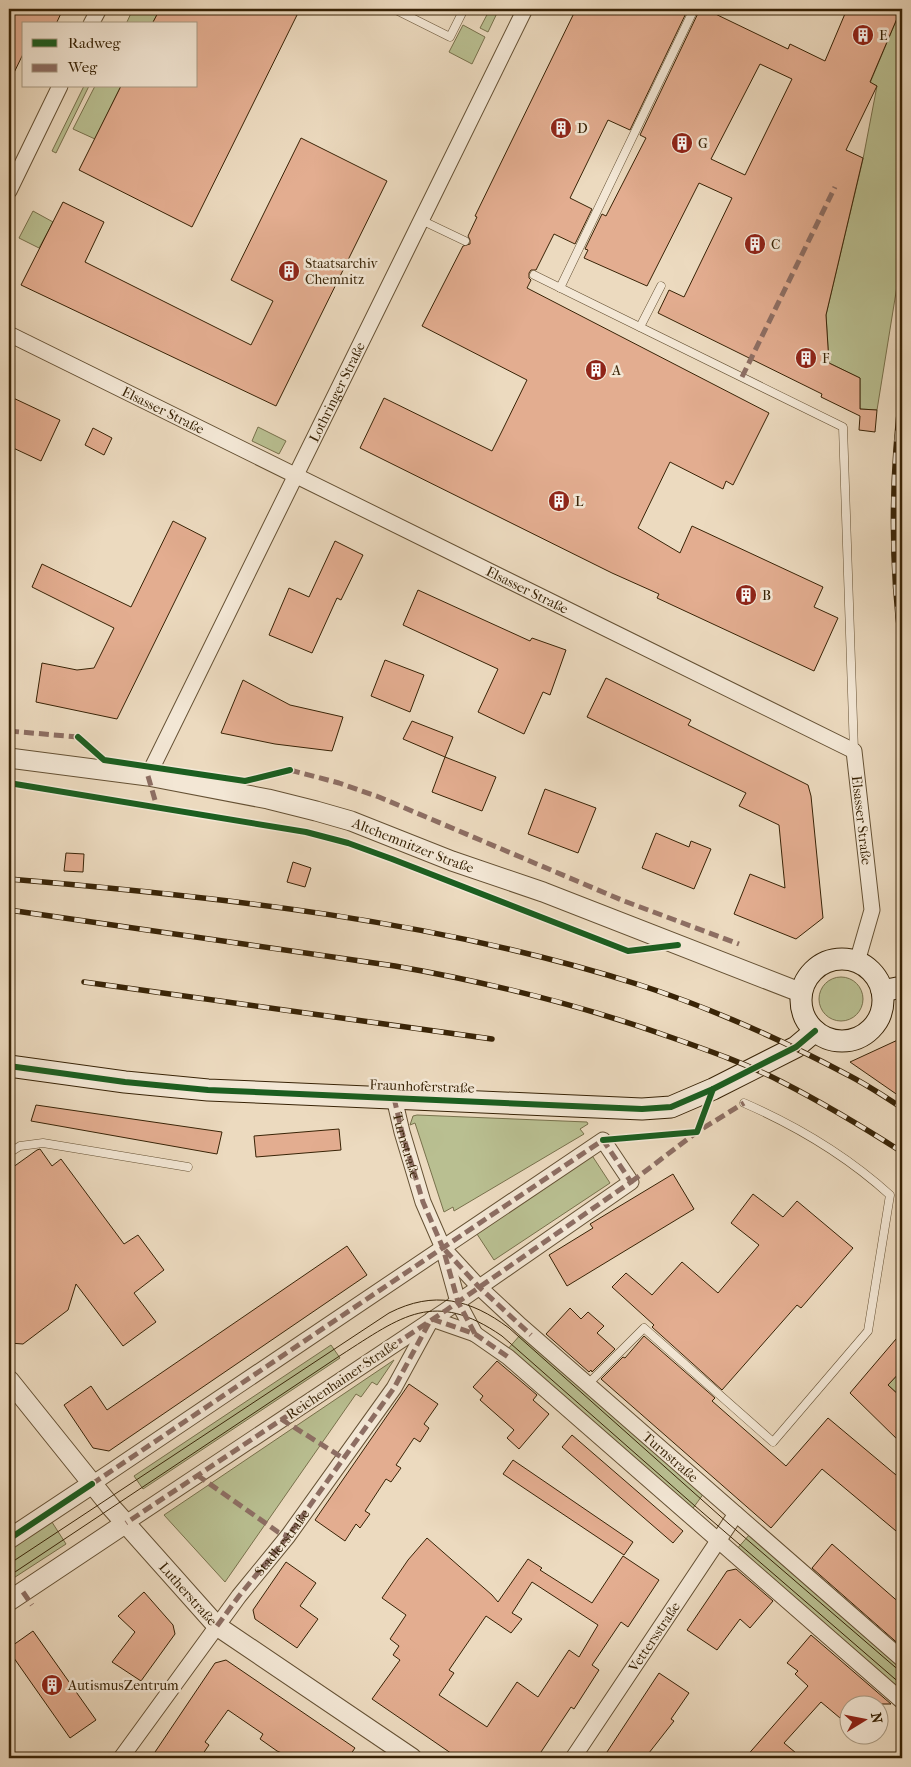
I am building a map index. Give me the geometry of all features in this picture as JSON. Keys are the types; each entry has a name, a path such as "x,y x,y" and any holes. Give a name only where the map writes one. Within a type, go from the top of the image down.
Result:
{"main road":[{"path":"841,959 857,962 871,972 879,984 882,991 880,1014 869,1030 861,1036 842,1041 832,1040 815,1031 803,1014 801,1003 806,980 825,963 841,959"},
{"path":"882,991 902,987"},
{"name":"Fraunhoferstraße","path":"9,1066 125,1082 208,1090 642,1109 671,1107 714,1089 796,1047 815,1031"}],"street":[{"path":"92,22 99,9"},
{"name":"Lothringer Straße","path":"148,776 525,9"},
{"path":"9,191 59,88"},
{"name":"Elsasser Straße","path":"9,334 854,751 872,910 857,962"},
{"name":"Altchemnitzer Straße","path":"9,758 148,776 268,799 351,821 603,915 802,993"},
{"name":"Turnstraße","path":"394,1098 423,1202 443,1248 458,1302 475,1334"},
{"name":"Reichenhainer Straße","path":"9,1539 219,1396 603,1140 631,1182 458,1302 9,1601"},
{"name":"Turnstraße","path":"443,1248 479,1287 520,1326 902,1659"},
{"name":"Turnstraße","path":"432,1319 475,1334 508,1357 902,1701"},
{"name":"Stadlerstraße","path":"120,1758 239,1596 288,1536 394,1388 432,1319"},
{"name":"Lutherstraße","path":"9,1380 92,1484 217,1626 412,1758"},
{"name":"Vettersstraße","path":"573,1758 736,1514"}],"lane":[{"path":"394,9 450,37 464,9"},
{"path":"560,288 694,9"},
{"path":"421,220 466,241"},
{"path":"534,275 843,427 854,751"},
{"path":"640,327 661,286"},
{"path":"588,1384 644,1328 773,1442 868,1331 890,1195 863,1171 832,1150 782,1120 744,1103"},
{"path":"9,1153 20,1146 43,1142 188,1167"}],"green space":[{"path":"133,9 160,9 153,22 127,22"},
{"path":"490,9 499,9 488,32 480,28"},
{"path":"901,9 902,255 877,410 860,409 860,378 829,363 826,315 863,159 877,86 870,83"},
{"path":"463,25 485,37 472,64 449,52"},
{"path":"83,88 88,88 56,153 52,151"},
{"path":"94,88 120,88 95,139 73,129"},
{"path":"33,211 53,222 39,248 19,238"},
{"path":"258,427 286,441 279,454 252,441"},
{"path":"837,977 845,977 857,983 863,999 857,1015 845,1021 837,1021 825,1015 819,1003 819,995 825,983"},
{"path":"413,1116 587,1122 588,1124 580,1129 584,1134 454,1211 453,1207 444,1212 415,1123 410,1125"},
{"path":"591,1154 610,1183 494,1260 475,1231"},
{"path":"521,1334 704,1493 691,1511 507,1350"},
{"path":"331,1345 340,1358 143,1489 134,1476"},
{"path":"394,1360 377,1385 372,1382 361,1397 356,1394 225,1582 164,1515"},
{"path":"902,1370 902,1398 888,1385"},
{"path":"50,1519 66,1544 9,1581 9,1547"},
{"path":"750,1534 902,1665 902,1695 736,1550"}],"building":[{"path":"9,9 63,9 57,22 22,22 22,56 9,83"},
{"path":"160,9 300,9 192,227 79,170 120,88 198,88 198,22 153,22"},
{"path":"576,9 688,9 630,130 608,120 570,198 592,209 575,244 554,234 536,270 531,270 529,273 531,280 527,288 769,413 733,485 726,481 723,489 670,462 638,528 680,553 692,526 823,587 814,607 838,618 814,671 657,598 659,594 612,573 360,448 384,398 492,451 503,429 527,380 422,326 463,246 470,244 468,236 477,217 475,216"},
{"path":"700,9 705,9 788,49 790,44 825,61 847,9 901,9 870,82 877,86 846,150 863,158 826,315 829,363 860,378 860,409 877,410 875,432 859,430 860,416 821,397 822,394 658,313 669,290 684,297 732,198 699,183 647,286 584,258 588,250 585,249 602,214 606,216 646,138 640,135","holes":["760,64 792,79 745,175 711,159"]},
{"name":"Staatsarchiv Chemnitz","path":"301,138 387,181 276,406 21,285 63,202 104,222 85,262 251,345 273,301 231,280"},
{"path":"9,396 60,420 41,461 9,446"},
{"path":"93,428 112,438 104,455 85,445"},
{"path":"173,521 206,538 117,719 36,702 42,663 77,670 94,668 114,628 32,587 42,564 131,607"},
{"path":"335,541 363,555 341,600 337,598 312,653 269,635 289,588 309,597"},
{"path":"418,590 530,641 532,638 566,650 550,695 543,692 524,734 478,712 498,669 403,625"},
{"path":"385,660 424,675 410,712 371,696"},
{"path":"606,678 691,720 688,725 808,785 811,796 823,918 796,939 734,914 750,874 785,888 779,825 739,806 746,793 587,717"},
{"path":"243,680 290,705 343,717 332,751 275,744 221,733"},
{"path":"412,721 453,737 445,757 403,739"},
{"path":"445,757 496,777 482,811 432,792"},
{"path":"545,789 596,808 578,853 528,834"},
{"path":"656,833 689,847 691,841 711,849 694,889 642,868"},
{"path":"66,853 84,854 83,872 64,871"},
{"path":"293,862 311,868 305,887 287,882"},
{"path":"902,1038 902,1098 850,1062"},
{"path":"36,1105 222,1132 217,1154 31,1121"},
{"path":"339,1129 341,1150 256,1157 254,1136"},
{"path":"40,1149 52,1166 61,1159 124,1244 138,1235 164,1270 134,1293 156,1322 123,1346 76,1284 68,1310 23,1344 9,1343 9,1170"},
{"path":"673,1174 694,1209 567,1286 549,1255 593,1228 590,1224"},
{"path":"753,1194 783,1217 797,1201 853,1248 801,1308 797,1305 722,1390 652,1327 654,1325 612,1287 626,1273 652,1295 682,1262 718,1293 759,1245 731,1223"},
{"path":"347,1246 367,1275 109,1451 93,1448 64,1405 91,1386 107,1410"},
{"path":"570,1308 581,1319 588,1312 604,1326 597,1333 615,1349 592,1372 591,1370 589,1372 546,1334"},
{"path":"902,1332 902,1370 888,1385 902,1398 902,1444 850,1393"},
{"path":"644,1336 715,1398 712,1401 786,1466 828,1418 902,1480 902,1536 822,1469 771,1528 601,1379 623,1357 625,1358"},
{"path":"497,1361 537,1395 533,1400 549,1414 519,1449 507,1438 514,1430 480,1400 483,1396 473,1387"},
{"path":"409,1384 438,1404 424,1424 429,1428 420,1442 414,1438 396,1465 401,1468 391,1482 386,1479 365,1511 370,1514 360,1528 356,1524 345,1541 315,1520"},
{"path":"572,1435 683,1531 673,1543 562,1447"},
{"path":"513,1460 633,1542 624,1555 503,1474"},
{"path":"427,1538 498,1602 528,1559 542,1568 540,1570 592,1603 623,1556 659,1580 628,1627 621,1622 592,1665 599,1670 574,1709 571,1707 537,1758 458,1758 372,1699 400,1660 393,1655 399,1646 390,1639 406,1615 382,1598 408,1560","holes":["532,1582 598,1625 579,1657 569,1650 538,1697 517,1682 487,1727 439,1695 454,1673 449,1670 486,1616 511,1633 522,1619 512,1613"]},
{"path":"832,1544 902,1605 902,1647 812,1568"},
{"path":"286,1562 316,1583 300,1606 318,1619 297,1648 255,1619 253,1610"},
{"path":"736,1569 773,1601 750,1628 740,1619 717,1650 687,1630 727,1571"},
{"path":"144,1592 173,1625 175,1634 141,1681 112,1662 135,1632 118,1616"},
{"name":"AutismusZentrum","path":"33,1631 96,1720 70,1738 9,1651 9,1648"},
{"path":"811,1635 879,1694 838,1694 838,1716 821,1702 784,1743 802,1758 745,1758 808,1686 795,1674 798,1671 787,1663"},
{"path":"226,1660 355,1748 348,1758 294,1758 277,1751 260,1739 263,1734 228,1710 205,1742 209,1745 200,1758 151,1758 215,1663"},
{"path":"659,1673 689,1693 671,1719 674,1721 645,1758 603,1758"}],"tram line":[{"path":"9,1564 389,1313 421,1302 451,1301 466,1304 480,1310 509,1328 729,1524 902,1673"},
{"path":"9,1576 382,1329 401,1319 419,1313 437,1311 457,1314 478,1322 502,1336 902,1685"}],"railway":[{"path":"902,387 898,420 893,519 895,585 902,651"},
{"path":"9,879 169,894 328,914 485,944 563,963 667,994 745,1025 853,1078 902,1108"},
{"path":"9,910 395,966 466,980 570,1005 639,1026 755,1069 828,1107 902,1152"},
{"path":"84,982 492,1039"}],"marked path":[{"path":"742,377 835,187"},
{"path":"9,731 78,737"},
{"path":"290,770 339,783 379,797 624,901 739,944"},
{"path":"148,776 157,807"},
{"path":"394,1098 423,1202 443,1248 458,1302 475,1334"},
{"path":"631,1182 697,1132 744,1103"},
{"path":"92,1484 603,1140 631,1182 445,1311 126,1523"},
{"path":"445,1250 479,1287 531,1335"},
{"path":"432,1319 475,1334 508,1357"},
{"path":"217,1626 288,1536 394,1388 430,1321"},
{"path":"281,1419 343,1458"},
{"path":"197,1475 278,1532 288,1536"},
{"path":"23,1592 32,1605"}],"cycle path":[{"path":"78,737 104,760 245,781 290,770"},
{"path":"9,783 306,832 348,843 392,859 628,951 678,945"},
{"path":"9,1066 125,1082 208,1090 642,1109 671,1107 713,1089 796,1047 815,1031"},
{"path":"603,1140 697,1132 713,1089"},
{"path":"9,1539 92,1484"}],"place":[{"name":"E","path":"863,35"},
{"name":"D","path":"561,128"},
{"name":"G","path":"682,143"},
{"name":"C","path":"755,244"},
{"name":"Staatsarchiv Chemnitz","path":"289,271"},
{"name":"F","path":"806,358"},
{"name":"A","path":"596,370"},
{"name":"L","path":"559,501"},
{"name":"B","path":"746,595"},
{"name":"AutismusZentrum","path":"52,1685"}]}
